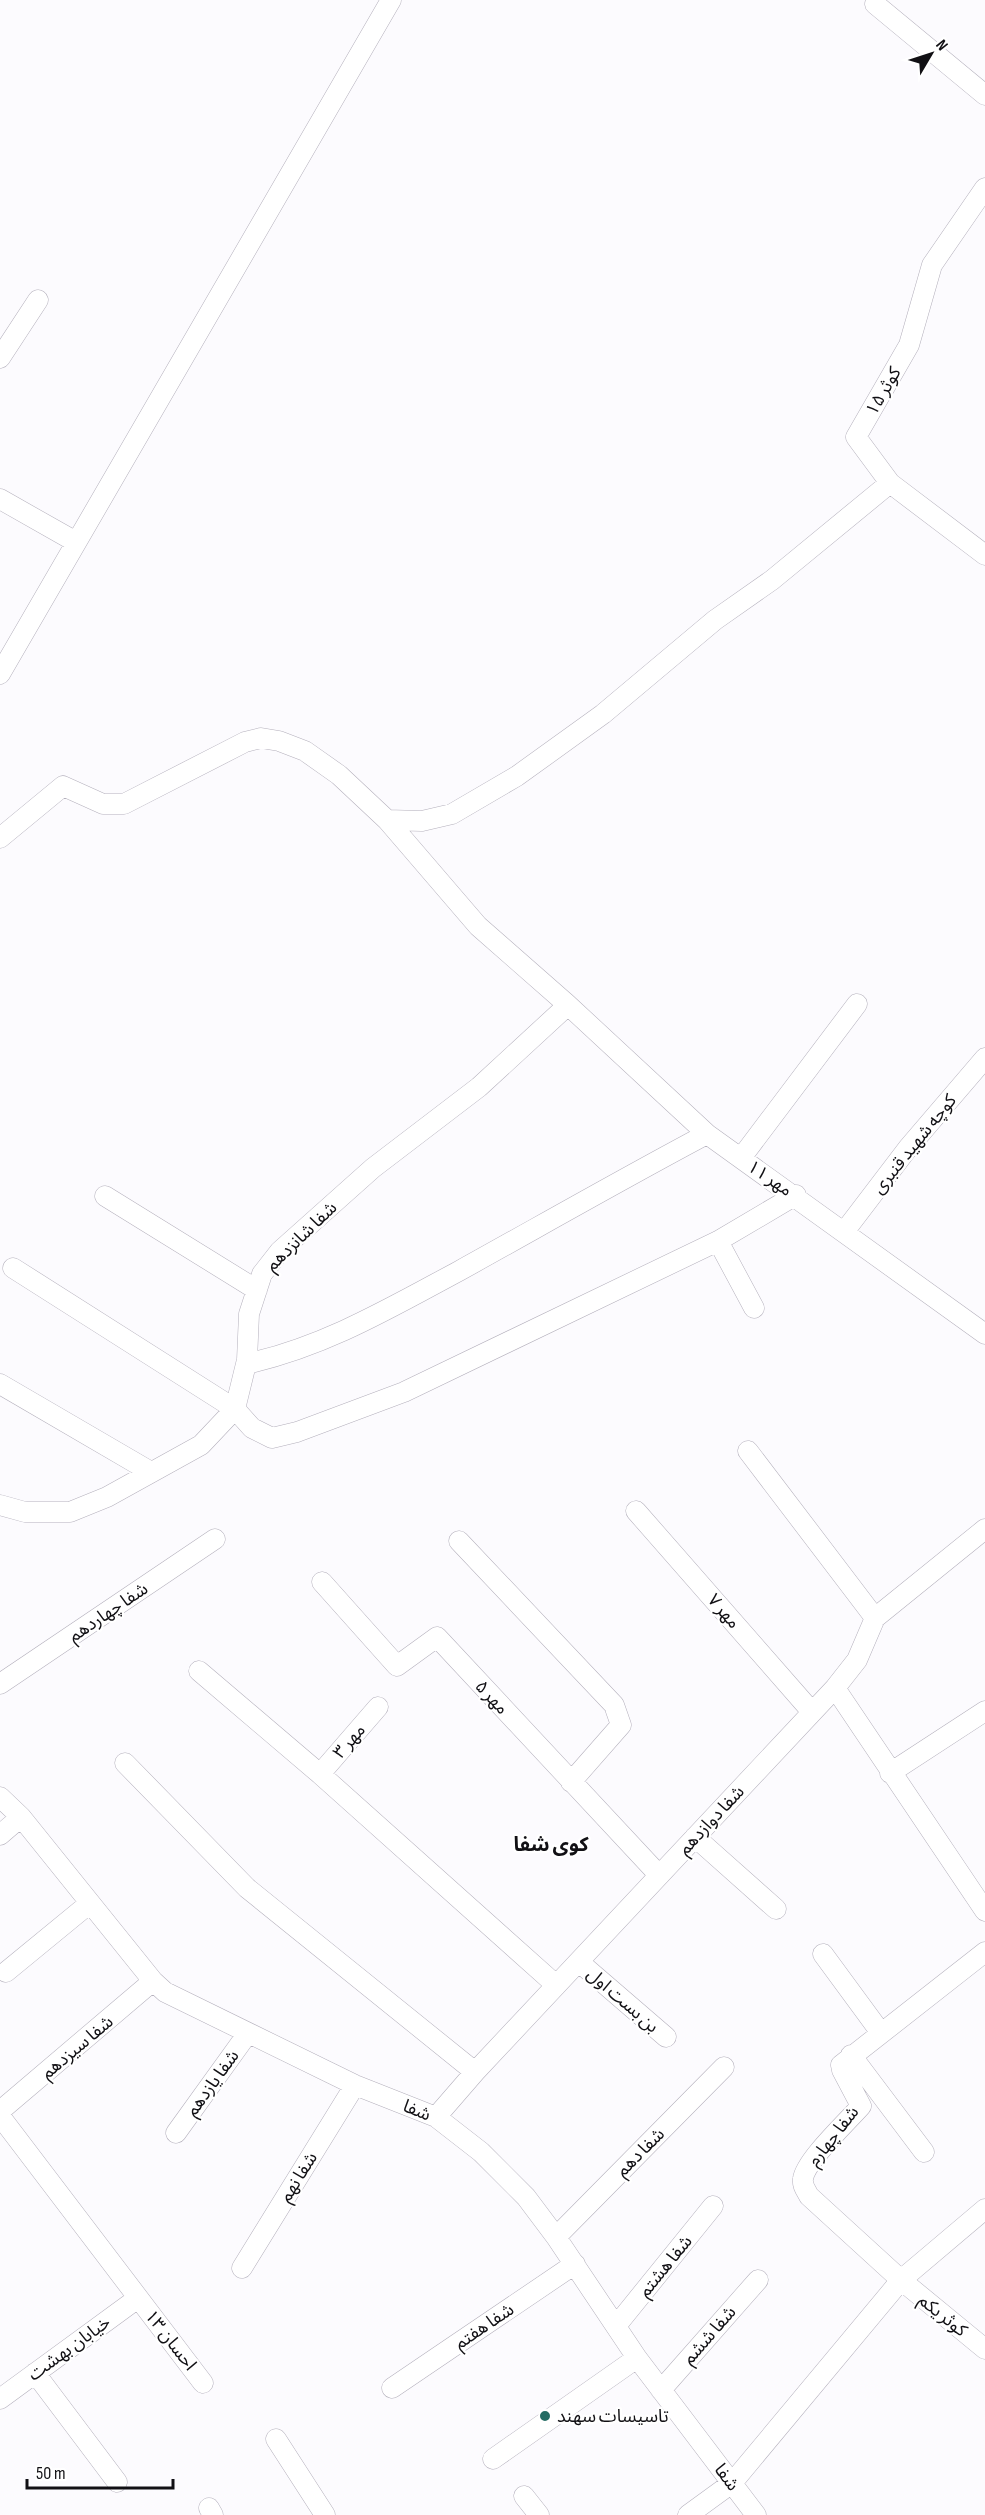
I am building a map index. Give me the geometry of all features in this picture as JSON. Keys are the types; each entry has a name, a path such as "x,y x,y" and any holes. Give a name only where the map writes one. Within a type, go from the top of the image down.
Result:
{"street":[{"path":"0,674 392,0"},
{"path":"875,4 985,95"},
{"name":"کوثر ۱۵","path":"985,188 932,265 909,345 856,437 890,483 985,555"},
{"path":"0,358 38,300"},
{"path":"387,820 422,821 452,814 517,776 603,714 715,620 772,580 890,483"},
{"path":"0,499 76,542"},
{"name":"مهر ۱۱","path":"0,838 63,786 103,804 124,804 245,742 261,738 279,741 305,751 339,775 387,820 478,926 568,1005 707,1134 796,1195 985,1334"},
{"path":"741,1158 857,1004"},
{"name":"شفا شانزدهم","path":"0,1505 26,1512 70,1512 107,1497 201,1445 235,1409 246,1364 249,1314 262,1274 280,1251 373,1168 479,1087 568,1005"},
{"name":"کوچه شهید قنبری","path":"844,1232 908,1148 985,1058"},
{"path":"246,1364 279,1357 356,1327 530,1232 589,1196 707,1134"},
{"path":"13,1268 235,1409 252,1428 261,1435 272,1438 297,1432 404,1392 718,1241 796,1195"},
{"path":"105,1196 257,1290"},
{"path":"718,1241 754,1308"},
{"path":"0,1384 151,1472"},
{"path":"748,1451 875,1618"},
{"name":"مهر ۷","path":"636,1511 812,1712"},
{"name":"شفا دوازدهم","path":"436,2117 475,2072 835,1688 857,1660 875,1618 985,1529"},
{"name":"شفا چهاردهم","path":"0,1684 215,1539"},
{"path":"459,1541 614,1705 621,1725 571,1782"},
{"name":"مهر ۵","path":"322,1582 397,1666 436,1637 659,1875"},
{"path":"199,1671 320,1774 556,1985"},
{"path":"835,1688 890,1773 984,1908"},
{"name":"مهر ۳","path":"320,1774 378,1707"},
{"path":"890,1773 985,1711"},
{"path":"125,1763 248,1888 475,2072"},
{"name":"شفا","path":"0,1797 21,1817 153,1981 165,1992 355,2085 436,2117 481,2152 526,2197 556,2237 637,2358 756,2515"},
{"path":"0,1835 21,1817"},
{"path":"695,1837 776,1909"},
{"path":"6,1972 90,1904"},
{"path":"924,2152 851,2055 985,1952"},
{"path":"823,1954 881,2033"},
{"name":"بن بست اول","path":"579,1962 666,2037"},
{"name":"شفا سیزدهم","path":"0,2111 153,1981"},
{"name":"شفا یازدهم","path":"176,2133 248,2033"},
{"name":"شفا چهارم","path":"851,2055 841,2065 861,2106 808,2164 803,2177 803,2187 809,2196 901,2280"},
{"name":"شفا دهم","path":"556,2237 724,2067"},
{"name":"شفا نهم","path":"242,2268 355,2085"},
{"name":"احسان ۱۳","path":"0,2116 203,2383"},
{"name":"شفا هشتم","path":"616,2326 713,2206"},
{"path":"688,2515 732,2483 901,2280 985,2209"},
{"name":"شفا هفتم","path":"392,2388 574,2264"},
{"name":"شفا ششم","path":"661,2390 758,2280"},
{"name":"کوثر یکم","path":"901,2280 985,2349"},
{"name":"خیابان بهشت","path":"0,2399 138,2298"},
{"path":"493,2459 637,2358"},
{"path":"35,2373 117,2482"},
{"path":"276,2439 326,2515"},
{"path":"524,2496 539,2515"}],"place":[{"name":"تاسیسات سهند","path":"545,2416"}],"district":[{"name":"کوی شفا","path":"551,1844"}]}
